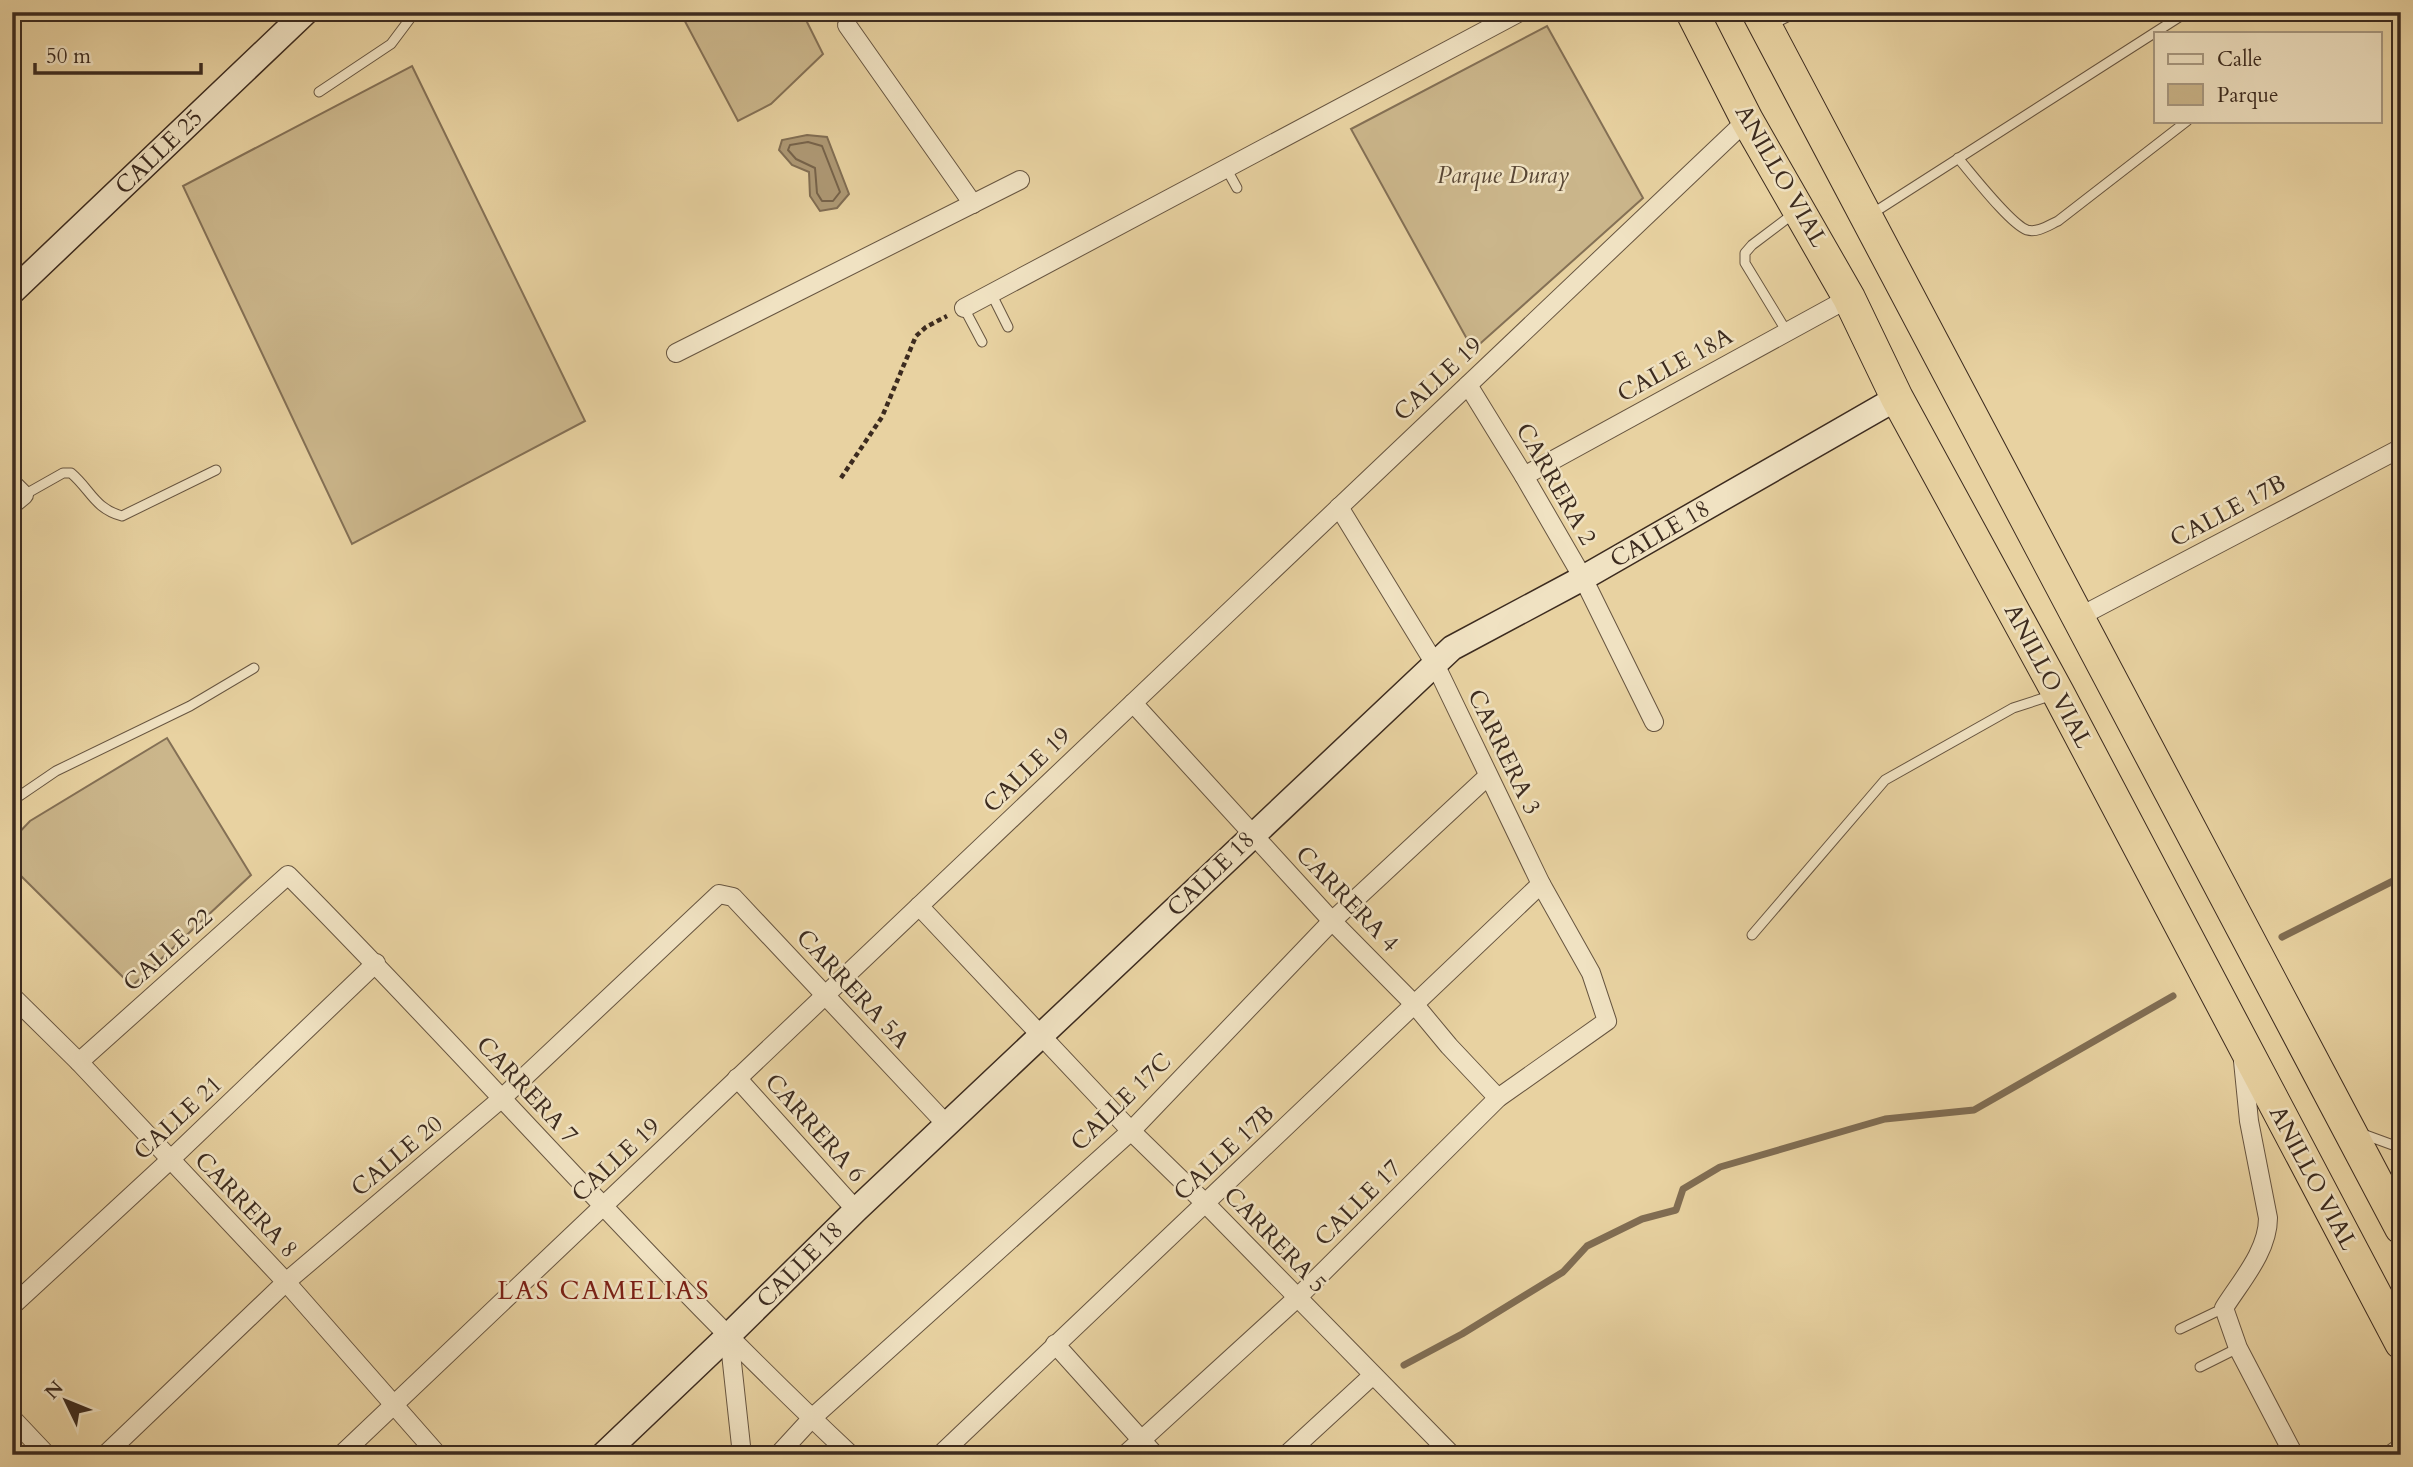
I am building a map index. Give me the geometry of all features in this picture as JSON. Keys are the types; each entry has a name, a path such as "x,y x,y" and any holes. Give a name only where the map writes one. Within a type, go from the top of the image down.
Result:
{"highway":[{"name":"ANILLO VIAL","path":"1692,12 1747,120 1849,298 1898,398 2058,693 2401,1343"},
{"path":"1762,20 2401,1228"}],"street":[{"name":"CALLE 25","path":"12,292 306,12"},
{"path":"964,308 1520,12"},
{"path":"848,25 973,204"},
{"name":"CALLE 19","path":"341,1455 1747,120"},
{"path":"676,353 1020,180"},
{"name":"CALLE 18A","path":"1524,476 1849,298"},
{"name":"CARRERA 2","path":"1468,385 1583,578 1654,722"},
{"name":"CALLE 18","path":"603,1455 730,1335 856,1210 1452,649 1583,578 1898,398"},
{"name":"CALLE 17B","path":"2077,618 2401,449"},
{"name":"CARRERA 3","path":"1339,507 1435,664 1541,884 1591,973 1607,1016 1603,1026"},
{"name":"CARRERA 4","path":"1133,703 1252,835 1415,1005 1448,1046 1498,1098"},
{"name":"CALLE 17C","path":"779,1455 812,1418 1131,1131 1332,921 1488,776"},
{"name":"CARRERA 7","path":"288,875 376,963 603,1206 851,1455"},
{"name":"CALLE 22","path":"79,1062 288,875"},
{"name":"CALLE 17B","path":"940,1455 1541,884"},
{"name":"CARRERA 5A","path":"719,894 733,897 947,1125"},
{"name":"CALLE 20","path":"105,1455 286,1282 501,1099 719,894"},
{"name":"CARRERA 5","path":"919,906 1131,1131 1451,1455"},
{"name":"CALLE 21","path":"12,1306 20,1287 170,1160 376,963"},
{"name":"CARRERA 8","path":"12,996 79,1062 286,1282 438,1455"},
{"name":"CALLE 17","path":"1125,1455 1297,1298 1498,1098 1603,1026"},
{"path":"2242,1043 2249,1121 2268,1218 2268,1232 2262,1249 2224,1308 2238,1348 2294,1455"},
{"name":"CARRERA 6","path":"737,1078 856,1210"},
{"path":"730,1335 742,1455"},
{"path":"1055,1344 1155,1455"},
{"path":"1286,1455 1373,1375"},
{"path":"12,1418 47,1455"},
{"path":"2390,1455 2401,1447"}],"lane":[{"path":"319,92 391,44 415,12"},
{"path":"1762,20 1797,12"},
{"path":"2156,32 2187,12"},
{"path":"1866,217 2154,33"},
{"path":"1958,158 2013,220 2027,230 2042,229 2058,221 2186,122"},
{"path":"1226,168 1237,188"},
{"path":"1787,332 1745,262 1745,253 1800,209"},
{"path":"991,293 1008,327"},
{"path":"964,308 982,342"},
{"path":"16,494 63,473 71,473 97,504 107,512 122,516 215,470"},
{"path":"12,801 56,771 190,706 254,668"},
{"path":"1752,935 1885,779 2013,708 2058,693"},
{"path":"2347,1128 2401,1148"},
{"path":"2180,1329 2224,1308"},
{"path":"2200,1367 2238,1348"}],"path":[{"path":"841,478 882,417 916,336 926,327 964,308"}],"green space":[{"path":"680,12 802,12 823,54 771,104 738,121"},
{"name":"Parque Duray","path":"1547,26 1643,198 1473,350 1351,129"},
{"path":"412,66 585,421 352,544 183,186"},
{"path":"167,738 251,875 132,986 12,867 12,840 30,821"}],"water":[{"path":"807,135 827,137 849,194 837,208 820,211 810,196 809,172 792,165 779,150 782,140"}],"waterway":[{"path":"2282,937 2401,877"},
{"path":"1404,1365 1462,1334 1563,1272 1587,1246 1642,1219 1676,1210 1683,1189 1720,1167 1885,1119 1974,1110 2173,996"}],"district":[{"name":"LAS CAMELIAS","path":"604,1290"}]}
